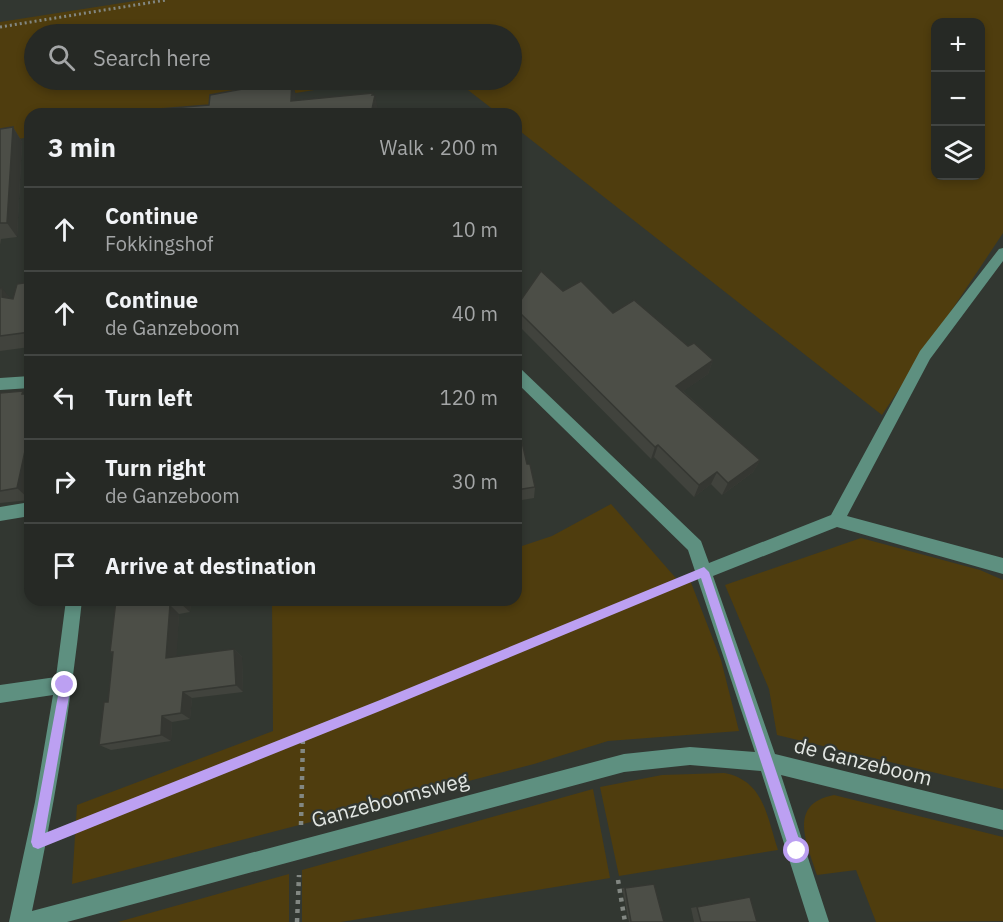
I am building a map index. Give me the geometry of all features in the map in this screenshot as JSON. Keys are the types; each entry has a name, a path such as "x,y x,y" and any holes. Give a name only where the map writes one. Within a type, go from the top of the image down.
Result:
{"street":[{"path":"837,520 925,355 1003,252"},
{"name":"de Ganzeboom","path":"522,379 695,546 768,762 1003,820"},
{"path":"0,384 24,382"},
{"path":"0,514 24,510"},
{"path":"704,572 837,520 1003,566"},
{"path":"20,922 38,842 65,685 73,606"},
{"path":"0,694 65,685"},
{"name":"Ganzeboomsweg","path":"30,922 624,763 690,756 768,762"},
{"path":"768,762 819,922"}],"path":[{"path":"0,27 166,0"},
{"path":"38,842 325,728 704,572"},
{"path":"618,880 624,922"}],"shaded area":[{"path":"141,0 1003,0 1003,233 882,415 522,133 522,108 491,108 468,90 522,90 522,24 24,24 24,90 315,90 204,108 24,108 24,138 0,142 0,22"},
{"path":"611,504 681,584 690,580 721,660 739,731 608,741 534,764 72,884 77,805 273,731 272,606 522,606 522,546 552,536"},
{"path":"861,538 980,570 1003,580 1003,789 777,735 769,689 725,585"},
{"path":"724,773 748,783 756,792 767,813 778,850 619,876 600,787 662,775"},
{"path":"593,789 610,878 341,922 302,922 302,870"},
{"path":"834,795 1003,837 1003,921 876,922 856,870 817,875 813,863 806,838 805,816 810,807 819,800"},
{"path":"289,874 289,922 118,922"}],"building":[{"path":"237,90 292,90 291,101 373,93 372,95 375,95 372,108 172,108 209,105 210,95"},
{"path":"13,127 7,223 0,223 0,129"},
{"path":"541,271 563,291 581,281 613,313 634,300 688,346 694,343 713,360 676,386 760,460 728,483 717,472 699,485 658,445 655,447 522,315 522,298"},
{"path":"24,283 24,333 0,336 0,289 2,288 2,297 13,299 17,284"},
{"path":"23,391 24,456 17,488 0,491 0,393"},
{"path":"522,442 527,464 530,464 535,487 522,489"},
{"path":"115,606 170,606 166,658 234,649 236,685 183,692 181,713 162,716 161,735 99,745 104,702 108,702 113,652 110,652"},
{"path":"654,884 664,922 631,922 625,888"},
{"path":"750,897 757,922 701,922 697,907"}],"route":[{"path":"65,685 38,842 380,706 704,572 797,851"}]}
